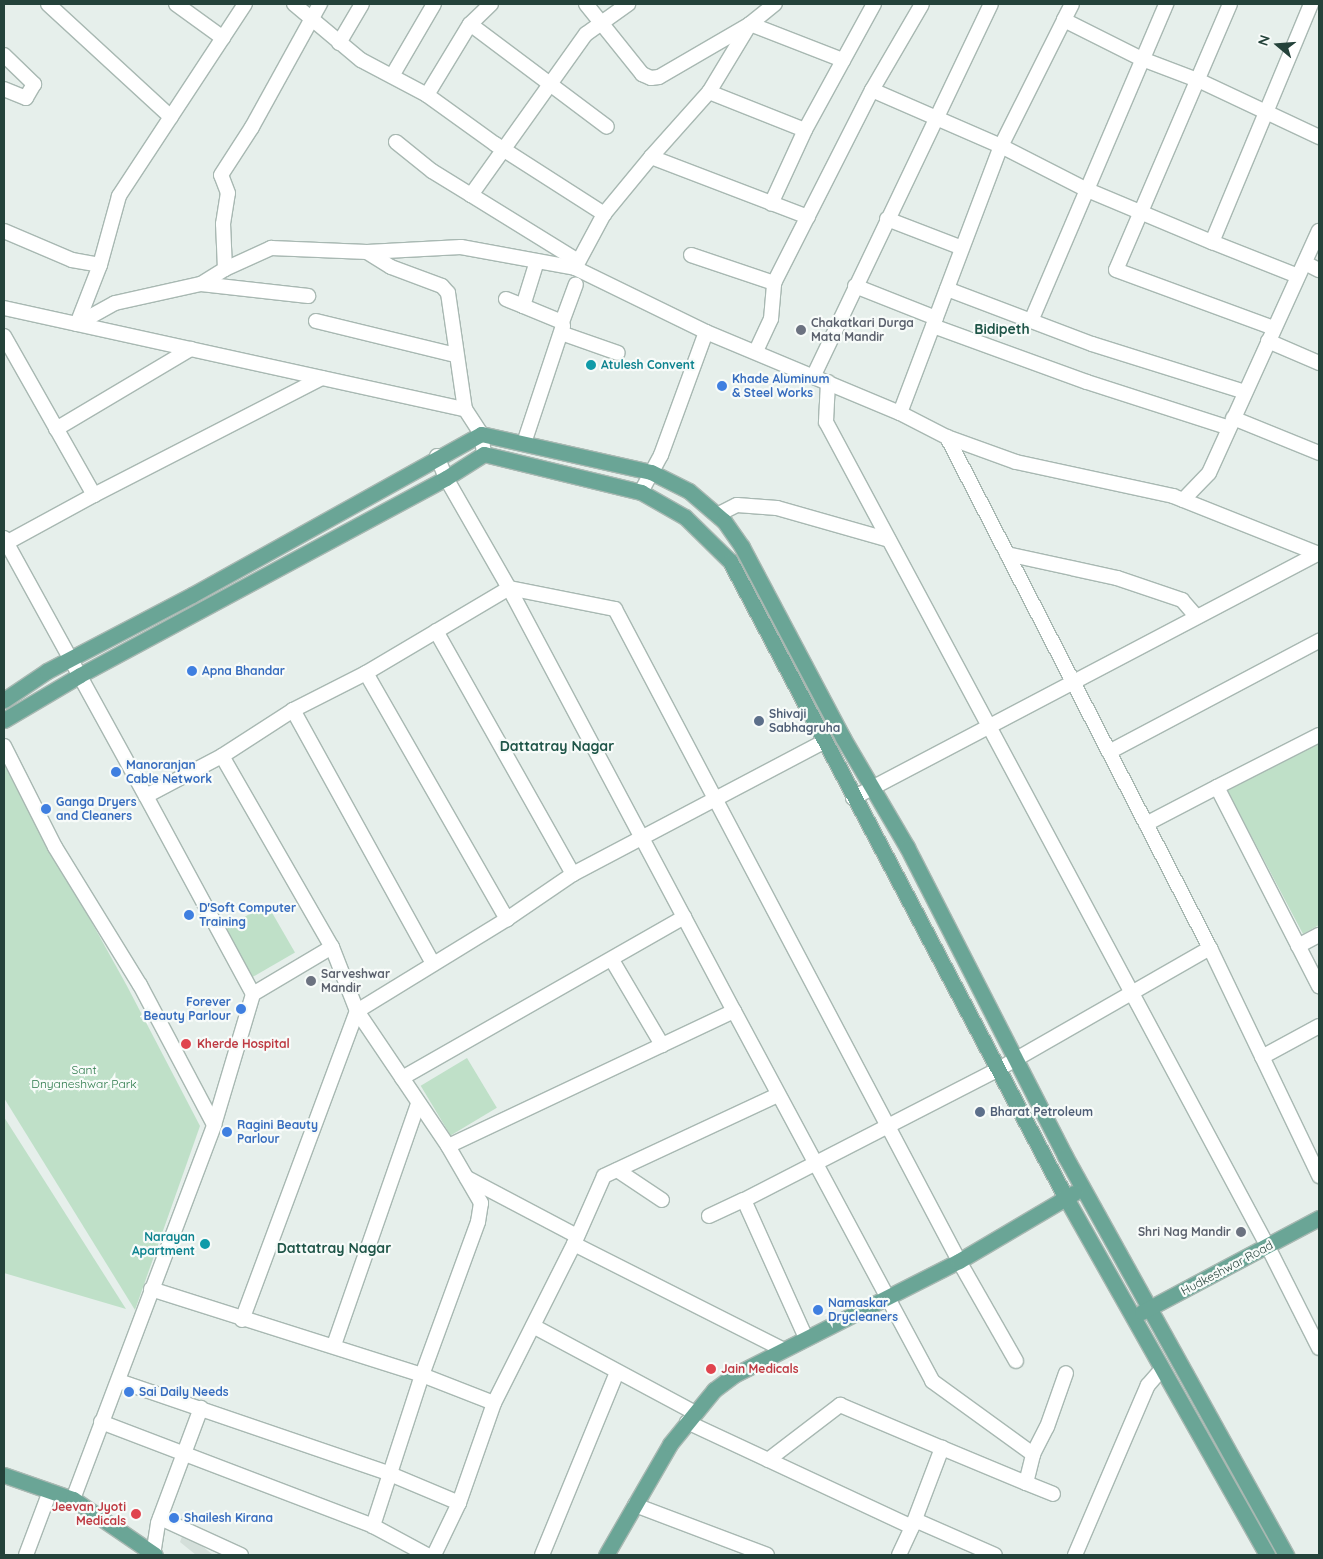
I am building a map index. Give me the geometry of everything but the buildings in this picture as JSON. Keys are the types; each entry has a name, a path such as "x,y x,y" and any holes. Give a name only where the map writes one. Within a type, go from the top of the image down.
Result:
{"main road":[{"path":"4,700 71,658 250,563 437,456 481,434 621,468 651,472 689,491 717,515 742,546 843,738 874,786 1083,1186 1286,1555"},
{"path":"4,720 80,675 446,478 484,454 641,492 685,516 730,561 823,742 1066,1198 1267,1555"},
{"path":"606,1555 670,1444 714,1390 734,1375 782,1349 959,1261 1083,1186"},
{"name":"Hudkeshwar Road","path":"1133,1316 1319,1218"},
{"path":"4,1475 73,1499 154,1555"}],"street":[{"path":"48,4 170,117"},
{"path":"176,4 223,38"},
{"path":"77,324 100,265 119,196 245,4"},
{"path":"294,4 361,60 427,95 502,149 604,214"},
{"path":"225,268 223,224 228,192 221,175 252,127 320,4"},
{"path":"339,42 362,4"},
{"path":"392,76 434,4"},
{"path":"427,95 470,24 491,4"},
{"path":"586,4 642,74 651,78 659,76 750,24 775,4"},
{"path":"471,195 502,149 586,34 628,4"},
{"path":"771,204 806,130 874,4"},
{"path":"756,351 772,319 774,283 872,90 922,4"},
{"path":"814,375 935,116 991,4"},
{"path":"900,413 1001,146 1072,4"},
{"path":"1031,320 1166,4"},
{"path":"1230,4 1200,81 1116,270 1274,328"},
{"path":"1212,242 1311,4"},
{"path":"1064,20 1142,59 1200,81 1319,138"},
{"path":"470,24 551,83 607,127"},
{"path":"750,24 843,60"},
{"path":"576,264 604,214 651,157 709,92 750,24"},
{"path":"4,55 34,84 26,98 4,89"},
{"path":"872,90 1001,146 1086,189 1141,214 1298,276"},
{"path":"709,92 806,130"},
{"path":"396,142 432,171 576,264 706,332 814,375 900,413 947,437 1016,462 1183,500 1318,553"},
{"path":"651,157 808,217"},
{"path":"887,219 962,248"},
{"path":"4,231 72,260 100,265"},
{"path":"1183,500 1209,472 1319,231"},
{"path":"201,284 225,268 271,248 367,252 462,247 537,261 576,264"},
{"path":"367,252 391,267 442,286 448,293 455,355 465,409 481,434 484,454"},
{"path":"691,255 774,283"},
{"path":"523,306 537,261"},
{"path":"1305,263 1319,270"},
{"path":"77,324 115,303 201,284 308,296"},
{"path":"524,443 576,284"},
{"path":"855,286 934,322 1087,382 1231,423 1319,453"},
{"path":"947,289 1092,344 1245,392"},
{"path":"506,299 523,306 562,328 618,353"},
{"path":"4,308 465,409"},
{"path":"316,321 455,355"},
{"path":"641,492 661,456 706,332"},
{"path":"4,336 94,495"},
{"path":"1268,341 1319,363"},
{"path":"56,429 191,349"},
{"path":"253,994 5,540 322,378"},
{"path":"828,382 826,422 1268,1246 1319,1348"},
{"path":"947,437 1210,948 1319,1176"},
{"path":"437,456 446,478 509,588 778,1094 889,1297 932,1381 1033,1454"},
{"path":"717,515 737,505 777,508 889,540"},
{"path":"853,798 989,724 1318,553"},
{"path":"1007,554 1117,578 1182,600 1196,616"},
{"path":"146,796 222,756 293,710 366,673 509,588 615,610 889,1124 959,1261 1016,1361"},
{"path":"436,631 573,874"},
{"path":"1109,752 1319,641"},
{"path":"366,673 507,919"},
{"path":"293,710 433,964"},
{"path":"1146,824 1319,735"},
{"path":"242,1320 357,1011 507,919 573,874 823,742"},
{"path":"4,746 56,847 140,984 214,1126"},
{"path":"222,756 332,947 357,1011 448,1146 481,1203 478,1222 422,1374 373,1526"},
{"path":"1217,787 1319,986"},
{"path":"402,1078 612,960 684,916"},
{"path":"1298,946 1319,934"},
{"path":"73,1499 214,1126 253,994 332,947"},
{"path":"709,1216 744,1200 1016,1060 1210,948"},
{"path":"612,960 662,1045"},
{"path":"448,1146 734,1011"},
{"path":"1262,1057 1319,1026"},
{"path":"434,1555 459,1503 494,1403 575,1240 604,1176 778,1094"},
{"path":"334,1345 418,1104"},
{"path":"617,1170 662,1200"},
{"path":"467,1178 575,1240 782,1349"},
{"path":"744,1200 806,1338"},
{"path":"151,1289 242,1320 334,1345 422,1374 494,1403"},
{"path":"533,1326 618,1372 691,1418 768,1460 914,1523 995,1555"},
{"path":"1075,1555 1148,1385 1162,1369"},
{"path":"542,1555 618,1372"},
{"path":"1026,1483 1033,1454 1047,1426 1066,1373"},
{"path":"119,1381 390,1474 459,1503"},
{"path":"768,1460 840,1405 1053,1494"},
{"path":"154,1555 160,1518 201,1408"},
{"path":"101,1422 373,1526 427,1555"},
{"path":"899,1555 914,1523 942,1448"},
{"path":"26,1555 50,1491"},
{"path":"635,1505 767,1555"},
{"path":"160,1518 241,1555"}],"shaded area":[{"path":"184,1531 213,1555 196,1555 180,1542"}],"green space":[{"path":"1319,743 1319,925 1303,934 1227,790"},
{"name":"Sant Dnyaneshwar Park","path":"4,764 127,986 200,1126 135,1310 4,1098"},
{"path":"267,904 295,952 252,977 224,929"},
{"path":"467,1058 497,1108 451,1136 421,1086"},
{"path":"4,1117 126,1309 4,1273"}],"place":[{"name":"Chakatkari Durga Mata Mandir","path":"801,330"},
{"name":"Atulesh Convent","path":"591,365"},
{"name":"Khade Aluminum & Steel Works","path":"722,386"},
{"name":"Apna Bhandar","path":"192,671"},
{"name":"Shivaji Sabhagruha","path":"759,721"},
{"name":"Manoranjan Cable Network","path":"116,772"},
{"name":"Ganga Dryers and Cleaners","path":"46,809"},
{"name":"D'Soft Computer Training","path":"189,915"},
{"name":"Sarveshwar Mandir","path":"311,981"},
{"name":"Forever Beauty Parlour","path":"241,1009"},
{"name":"Kherde Hospital","path":"186,1044"},
{"name":"Bharat Petroleum","path":"980,1112"},
{"name":"Ragini Beauty Parlour","path":"227,1132"},
{"name":"Shri Nag Mandir","path":"1241,1232"},
{"name":"Narayan Apartment","path":"205,1244"},
{"name":"Namaskar Drycleaners","path":"818,1310"},
{"name":"Jain Medicals","path":"711,1369"},
{"name":"Sai Daily Needs","path":"129,1392"},
{"name":"Jeevan Jyoti Medicals","path":"136,1514"},
{"name":"Shailesh Kirana","path":"174,1518"}],"district":[{"name":"Bidipeth","path":"1002,329"},
{"name":"Dattatray Nagar","path":"557,746"},
{"name":"Dattatray Nagar","path":"334,1248"}]}
